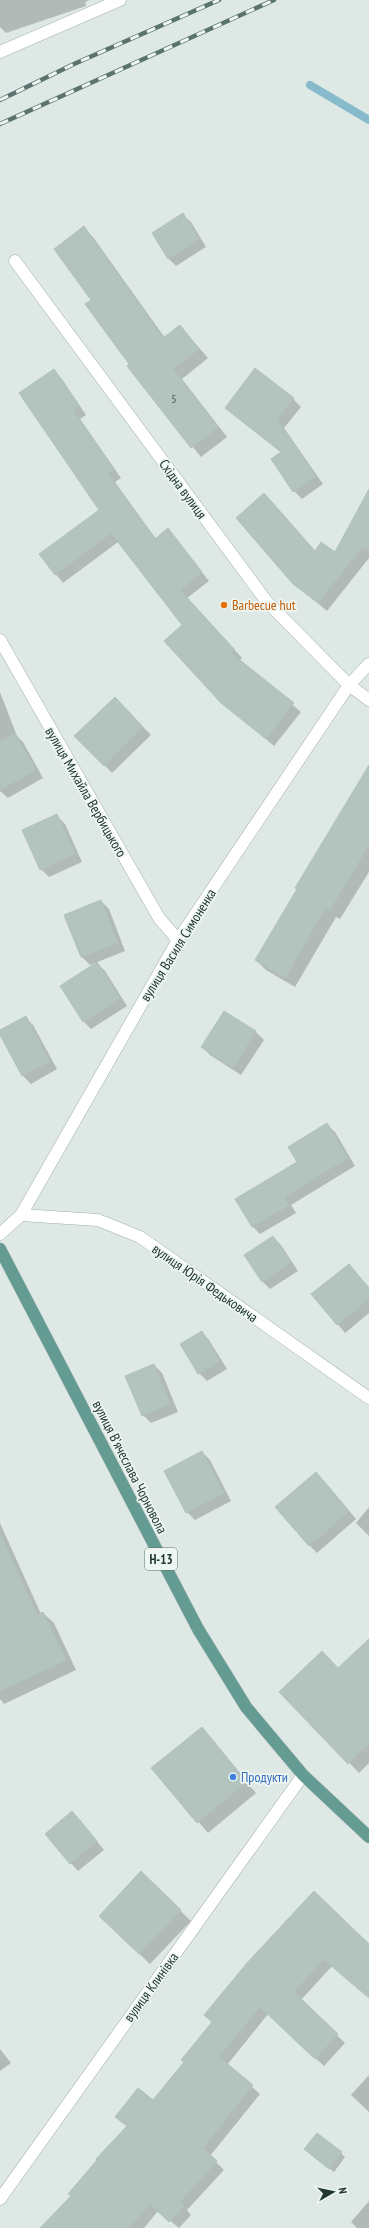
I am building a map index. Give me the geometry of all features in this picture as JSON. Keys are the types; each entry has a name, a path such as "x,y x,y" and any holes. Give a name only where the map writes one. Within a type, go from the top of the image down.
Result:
{"main road":[{"name":"вулиця Вʼячеслава Чорновола","path":"0,1249 198,1630 246,1707 303,1775 369,1837"}],"street":[{"path":"0,52 120,0"},
{"name":"Східна вулиця","path":"15,261 267,602 349,685 369,700"},
{"name":"вулиця Михайла Вербицького","path":"0,640 159,918 178,940"},
{"name":"вулиця Василя Симоненка","path":"0,1234 22,1215 178,940 349,685 369,664"},
{"name":"вулиця Юрія Федьковича","path":"22,1215 98,1220 140,1237 369,1398"},
{"name":"вулиця Клинівка","path":"0,2199 303,1775"}],"building":[{"path":"183,213 199,239 168,259 152,233"},
{"path":"84,226 163,338 180,325 199,349 173,369 218,427 191,448 127,366 129,364 85,304 91,300 54,249"},
{"path":"255,368 294,398 277,419 316,476 293,492 271,459 281,452 225,408"},
{"path":"54,369 79,406 73,410 114,469 108,474 155,539 168,528 202,572 180,590 235,650 231,653 294,703 266,739 221,703 164,641 182,625 111,533 55,575 39,554 99,510 19,393"},
{"path":"369,489 369,551 362,547 318,603 293,584 236,518 264,493 315,551 321,542 335,552"},
{"path":"115,697 143,727 104,766 74,736"},
{"path":"15,733 36,770 0,790 0,741"},
{"path":"369,765 369,845 330,910 326,907 285,978 255,960 297,889 295,888"},
{"path":"57,814 75,854 40,870 22,830"},
{"path":"101,900 118,943 81,957 64,915"},
{"path":"97,962 120,998 83,1022 60,986"},
{"path":"224,1011 256,1031 233,1068 201,1047"},
{"path":"26,1016 50,1061 22,1076 0,1035 0,1030"},
{"path":"327,1123 348,1158 284,1197 289,1205 252,1227 235,1199 297,1162 288,1147"},
{"path":"273,1236 291,1262 262,1282 244,1255"},
{"path":"349,1264 369,1288 369,1299 337,1325 311,1294"},
{"path":"202,1331 220,1361 198,1374 180,1344"},
{"path":"154,1364 170,1404 142,1416 125,1376"},
{"path":"202,1451 224,1493 186,1513 164,1471"},
{"path":"316,1472 349,1511 309,1546 275,1507"},
{"path":"0,1534 37,1615 43,1612 66,1660 0,1691"},
{"path":"369,1639 369,1744 348,1764 279,1692 322,1651 338,1668"},
{"path":"202,1727 247,1782 197,1823 151,1768"},
{"path":"72,1811 97,1841 70,1864 45,1834"},
{"path":"141,1871 181,1910 139,1954 99,1916"},
{"path":"314,1891 369,1944 369,1998 323,1959 294,1992 338,2034 315,2059 260,2007 219,2057 253,2085 203,2148 217,2161 180,2202 184,2206 169,2222 150,2204 129,2228 40,2228 71,2196 68,2194 97,2160 96,2159 127,2126 115,2117 138,2088 153,2100 184,2062 181,2060 212,2022 204,2015 247,1963"},
{"path":"317,2133 342,2152 329,2169 304,2149"}],"waterway":[{"path":"310,85 369,120"}],"railway":[{"path":"0,100 74,64 219,0"},
{"path":"0,124 274,0"}],"place":[{"name":"Barbecue hut","path":"224,605"},
{"name":"Продукти","path":"233,1777"}]}
